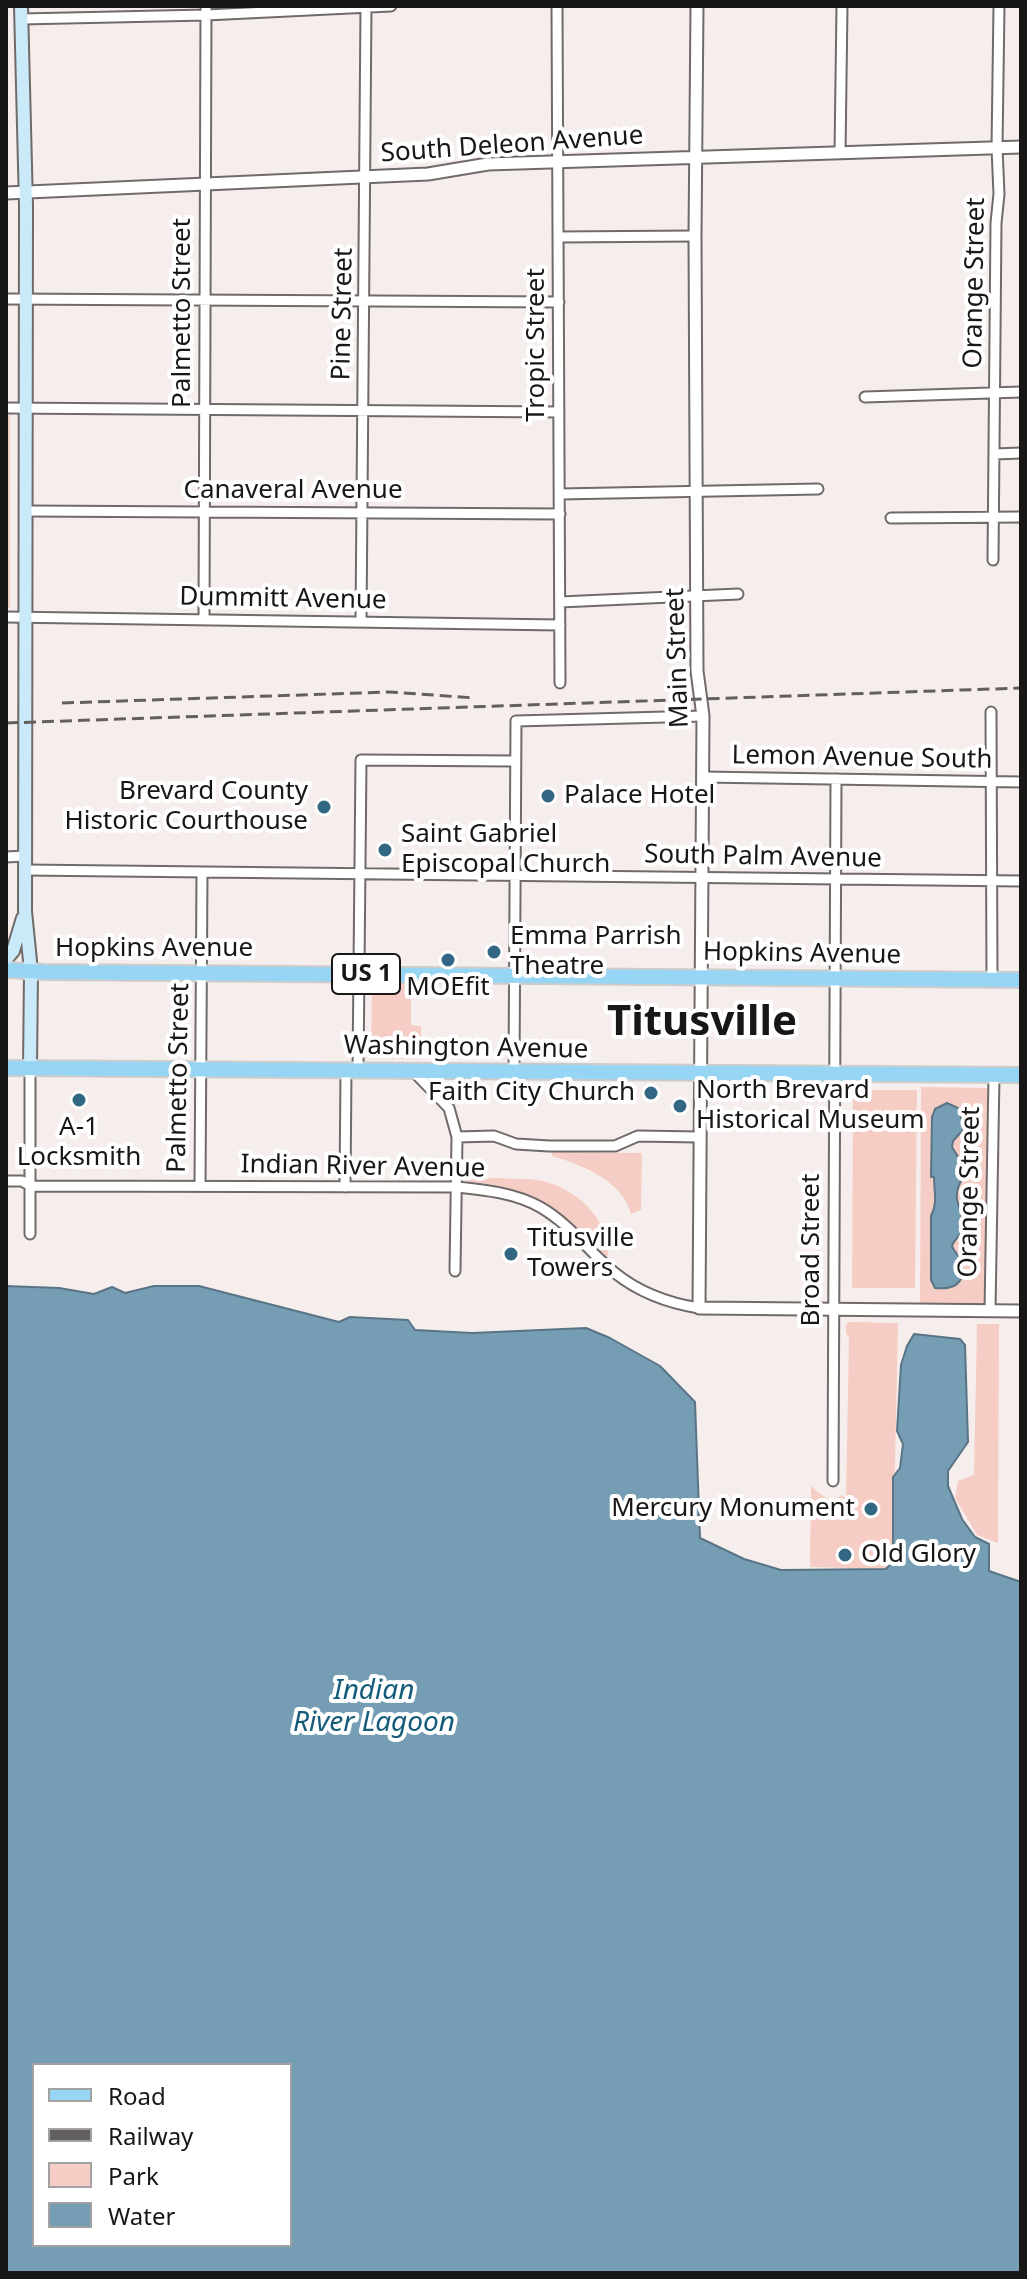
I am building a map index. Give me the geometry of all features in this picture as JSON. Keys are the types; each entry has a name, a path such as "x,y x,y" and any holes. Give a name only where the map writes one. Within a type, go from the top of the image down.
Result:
{"main road":[{"path":"21,13 27,300 25,911 31,971 30,1069"},
{"path":"6,959 16,946 25,911"},
{"name":"Hopkins Avenue","path":"6,970 1021,980"},
{"name":"Washington Avenue","path":"6,1068 1021,1075"}],"street":[{"name":"Pine Street","path":"361,622 366,6"},
{"path":"21,13 391,6"},
{"name":"Tropic Street","path":"557,6 560,683"},
{"name":"Main Street","path":"697,6 697,671 703,716 699,1308"},
{"path":"840,153 842,6"},
{"name":"Orange Street","path":"993,560 999,6"},
{"name":"Palmetto Street","path":"204,619 206,10"},
{"name":"South Deleon Avenue","path":"6,193 428,174 488,164 1021,147"},
{"path":"558,237 695,236"},
{"path":"6,299 559,302"},
{"path":"865,397 1021,392"},
{"path":"6,408 205,407 559,412"},
{"path":"994,454 1021,453"},
{"path":"560,494 818,489"},
{"name":"Canaveral Avenue","path":"27,511 560,514"},
{"path":"891,518 1021,517"},
{"path":"560,602 738,594"},
{"name":"Dummitt Avenue","path":"6,617 560,625"},
{"path":"991,712 992,980"},
{"path":"514,1072 516,721 703,716"},
{"path":"345,1187 359,974 361,760 515,761"},
{"name":"Lemon Avenue South","path":"703,777 1021,782"},
{"name":"Broad Street","path":"833,1481 836,779"},
{"path":"6,857 25,856"},
{"name":"South Palm Avenue","path":"25,870 1021,881"},
{"name":"Palmetto Street","path":"200,1186 202,874"},
{"path":"30,1069 30,1234"},
{"path":"413,1071 449,1108 457,1137 455,1271"},
{"name":"Orange Street","path":"990,1310 994,1076"},
{"path":"457,1137 494,1136 516,1144 549,1146 615,1146 638,1136 699,1137"},
{"name":"Indian River Avenue","path":"6,1181 22,1181 31,1186 457,1187 486,1190 540,1207 564,1223 614,1272 643,1293 669,1302 699,1308 1021,1311"}],"green space":[{"path":"6,415 10,415 10,608 6,608"},
{"path":"372,983 411,983 411,1025 421,1026 421,1059 371,1058"},
{"path":"921,1087 988,1088 985,1306 920,1306"},
{"path":"853,1090 917,1090 915,1288 852,1288"},
{"path":"552,1152 642,1153 641,1210 631,1214 620,1192 600,1176 552,1156"},
{"path":"498,1178 537,1180 577,1197 597,1218 607,1243 608,1258 546,1204 511,1189 466,1181"},
{"path":"849,1322 898,1323 893,1561 886,1569 810,1567 811,1486 826,1497 834,1499 842,1495 846,1498 849,1337 846,1325"},
{"path":"977,1324 999,1324 998,1543 977,1535 955,1498 958,1481 974,1475"}],"water":[{"path":"947,1103 960,1109 963,1130 953,1141 952,1147 962,1163 957,1200 963,1223 952,1246 963,1270 960,1281 953,1287 935,1288 931,1280 931,1216 935,1197 934,1177 931,1177 932,1117 935,1109"},
{"name":"Indian River Lagoon","path":"6,1286 59,1288 94,1294 112,1287 125,1293 154,1286 199,1286 339,1322 350,1317 408,1320 415,1330 472,1333 586,1328 660,1366 695,1402 700,1538 744,1559 781,1570 886,1569 893,1561 893,1477 900,1468 903,1444 897,1431 901,1365 914,1334 960,1339 965,1345 968,1442 948,1471 948,1486 962,1519 975,1537 989,1544 989,1571 1021,1582 1021,2273 6,2273"}],"railway":[{"path":"6,723 1021,688"},
{"path":"62,703 389,692 475,698"}],"place":[{"name":"Palace Hotel","path":"548,796"},
{"name":"Brevard County Historic Courthouse","path":"324,807"},
{"name":"Saint Gabriel Episcopal Church","path":"385,850"},
{"name":"Emma Parrish Theatre","path":"494,952"},
{"name":"MOEfit","path":"448,960"},
{"name":"Faith City Church","path":"651,1093"},
{"name":"A-1 Locksmith","path":"79,1100"},
{"name":"North Brevard Historical Museum","path":"680,1106"},
{"name":"Titusville Towers","path":"511,1254"},
{"name":"Mercury Monument","path":"871,1509"},
{"name":"Old Glory","path":"845,1555"}],"district":[{"name":"Titusville","path":"702,1023"}]}
